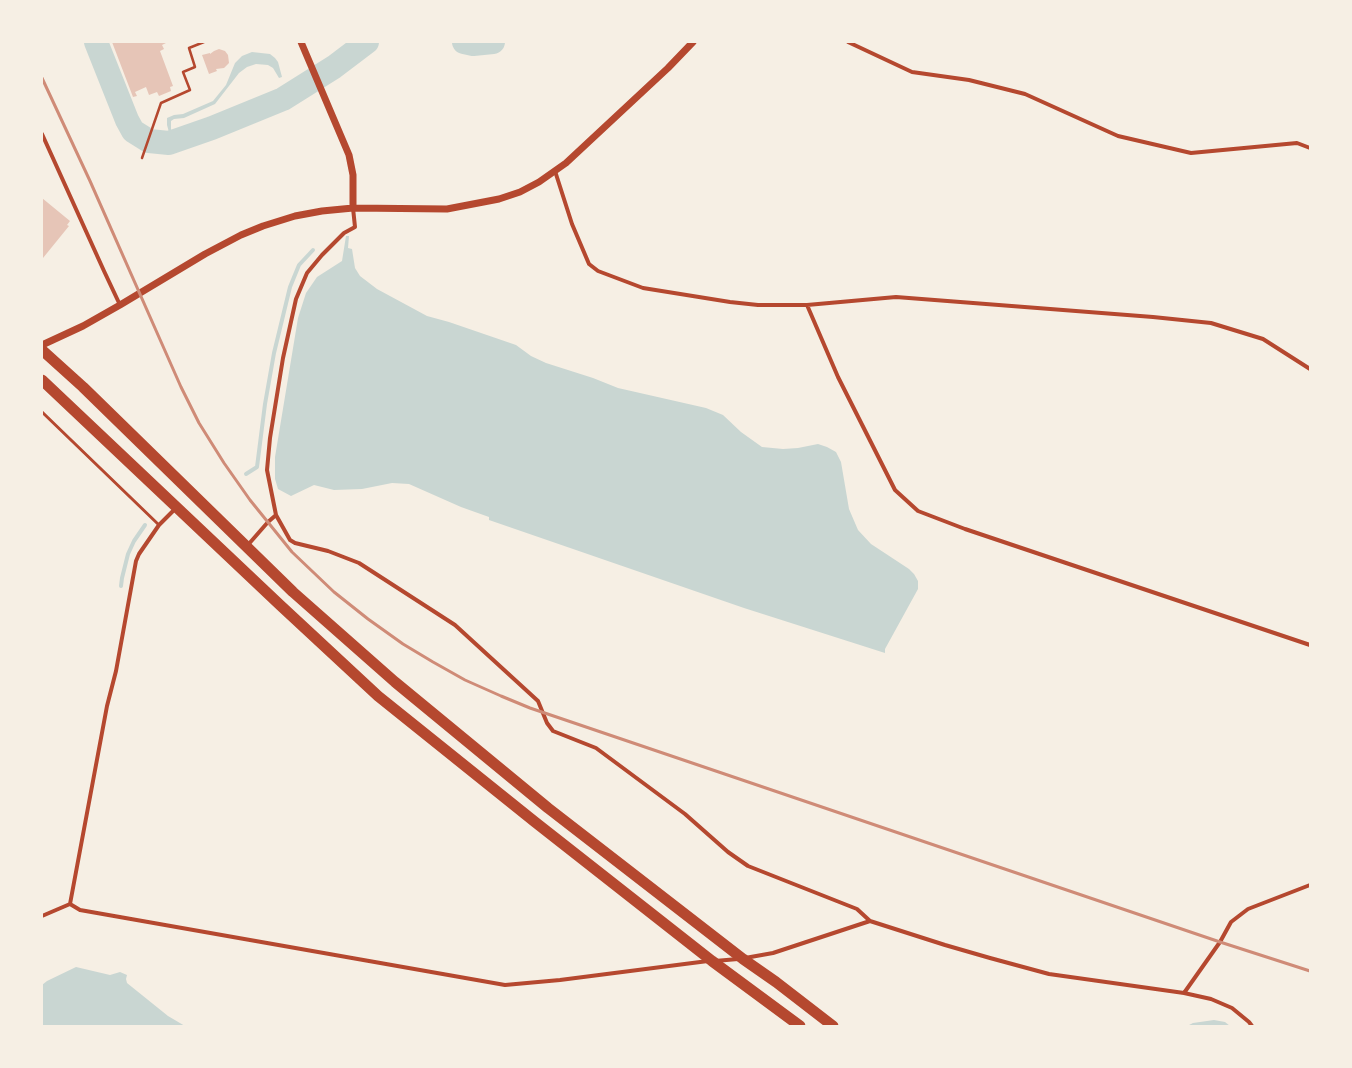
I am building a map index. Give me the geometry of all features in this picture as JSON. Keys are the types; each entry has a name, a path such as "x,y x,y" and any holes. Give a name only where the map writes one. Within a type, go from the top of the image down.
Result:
{"highway":[{"path":"42,350 83,387 294,592 395,682 548,808 833,1026"},
{"path":"42,380 176,508 378,696 712,961 800,1026"}],"street":[{"path":"301,42 349,155 353,175 354,227 344,233 322,255 307,273 296,299 283,358 270,438 267,470 276,515 290,540 295,543 328,551 359,563 455,626 538,701 547,723 553,731 596,748 685,814 728,852 748,866 857,909 870,921 990,958 1048,974 1184,993 1211,999 1232,1008 1252,1026"},
{"path":"42,345 83,326 240,235 263,226 295,216 322,211 354,208 447,209 475,205 520,192 555,172 668,68 693,42"},
{"path":"848,42 912,72 969,80 1025,94 1118,136 1191,153 1297,143 1310,148"},
{"path":"42,134 120,305"},
{"path":"555,172 572,224 589,264 598,271 643,288 722,301 758,305 807,305 896,297 1153,317 1211,323 1263,339 1310,369"},
{"path":"807,305 838,377 895,490 918,511 965,529 1310,645"},
{"path":"70,904 136,561 139,554 159,526 176,508"},
{"path":"246,546 276,515"},
{"path":"1184,993 1220,942 1231,922 1248,909 1310,885"},
{"path":"70,904 80,910 505,985 552,981 743,958 772,953 870,921"},
{"path":"42,916 70,904"}],"lane":[{"path":"42,412 159,526"}],"path":[{"path":"142,158 161,103 190,90 183,72 196,66 189,48 204,42"}],"shaded area":[{"path":"252,52 270,54 275,58 278,62 282,77 279,78 273,68 268,65 256,64 247,67 239,73 215,104 184,118 174,119 171,121 173,135 170,136 167,118 174,115 183,114 213,101 226,85 235,63 242,56"},
{"path":"346,236 349,236 348,248 352,249 355,268 360,276 377,289 427,316 516,345 531,356 546,363 593,378 618,388 706,408 723,415 741,432 762,447 783,449 818,444 836,452 841,462 849,509 858,530 871,544 909,569 918,581 918,589 885,649 885,653 744,608 489,520 489,517 461,507 409,484 392,483 362,489 334,490 314,485 291,496 278,489 275,479 275,457 298,318 306,293 317,277 342,261"},
{"path":"76,967 110,975 120,972 127,975 127,983 168,1016 185,1026 42,1026 42,985"},
{"path":"1214,1020 1225,1022 1230,1026 1187,1026 1193,1023"}],"building":[{"path":"112,42 168,42 162,45 164,49 160,51 173,86 170,87 171,91 159,96 157,92 149,95 146,87 135,92 137,96 133,97"},
{"path":"219,49 225,51 228,55 229,63 224,68 216,69 217,71 209,74 202,55 210,54"},
{"path":"42,198 70,221 67,225 69,226 43,258"}],"waterway":[{"path":"96,42 127,120 133,131 149,141 169,143 212,128 283,99 334,67 367,42"},
{"path":"464,42 473,44 493,42"},
{"path":"171,134 174,141"},
{"path":"246,474 257,467 265,404 274,353 290,287 299,265 313,250"},
{"path":"121,586 128,554 134,541 145,525"}],"railway":[{"path":"42,78 90,181 181,387 199,423 224,463 250,500 292,552 334,592 403,644 465,680 530,708 1220,942 1310,971"}]}
